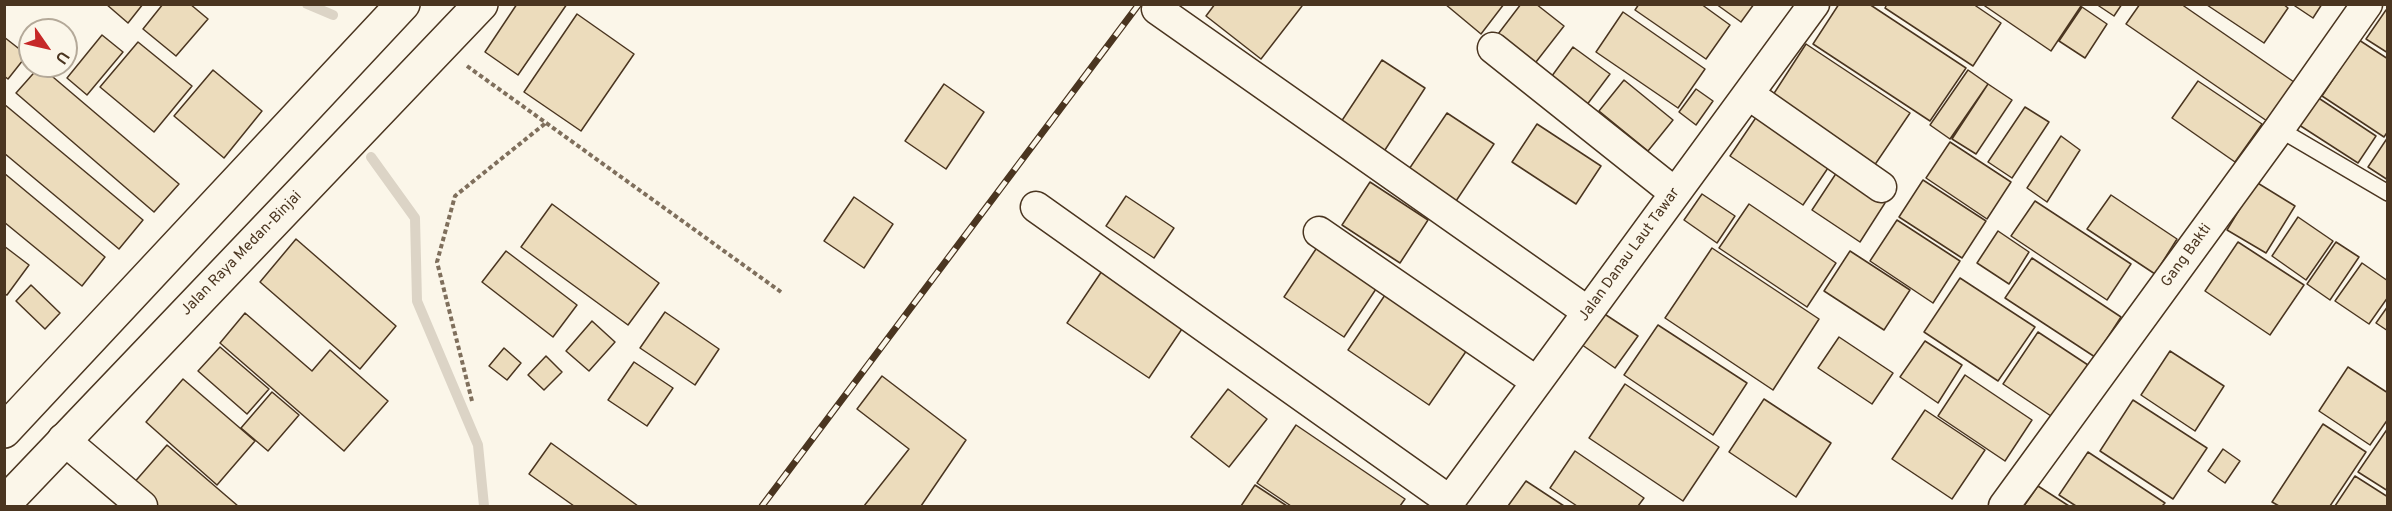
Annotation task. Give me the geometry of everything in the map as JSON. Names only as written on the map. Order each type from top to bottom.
[{"type":"main road","points":[[4,431],[403,4]]},
{"type":"main road","name":"Jalan Raya Medan-Binjai","points":[[4,504],[63,439],[481,4]]},
{"type":"street","name":"Jalan Danau Laut Tawar","points":[[1448,504],[1814,4]]},
{"type":"street","name":"Gang Bakti","points":[[2004,507],[2367,4]]},
{"type":"street","points":[[1157,9],[1588,312]]},
{"type":"street","points":[[1492,48],[1675,193]]},
{"type":"street","points":[[1748,94],[1881,187]]},
{"type":"street","points":[[1036,207],[1448,504]]},
{"type":"street","points":[[1319,231],[1537,382]]},
{"type":"street","points":[[63,439],[142,507]]},
{"type":"lane","points":[[2279,129],[2388,193]]},
{"type":"path","points":[[441,47],[781,292]]},
{"type":"path","points":[[472,401],[437,262],[455,196],[547,122]]},
{"type":"building","points":[[106,4],[143,4],[128,23]]},
{"type":"building","points":[[163,4],[190,4],[208,19],[176,56],[143,29]]},
{"type":"building","points":[[517,4],[567,4],[518,75],[485,52]]},
{"type":"building","points":[[1215,4],[1300,4],[1302,6],[1261,59],[1206,16]]},
{"type":"building","points":[[1445,4],[1504,4],[1481,34]]},
{"type":"building","points":[[1521,4],[1536,4],[1564,26],[1529,71],[1492,42]]},
{"type":"building","points":[[1639,4],[1701,4],[1730,25],[1706,59],[1635,10]]},
{"type":"building","points":[[1716,4],[1754,4],[1741,22]]},
{"type":"building","points":[[1839,4],[1869,4],[1966,68],[1930,121],[1813,44]]},
{"type":"building","points":[[1887,4],[1973,4],[2001,23],[1973,66],[1885,8]]},
{"type":"building","points":[[1982,4],[2079,4],[2081,6],[2051,51]]},
{"type":"building","points":[[2096,4],[2122,4],[2114,16]]},
{"type":"building","points":[[2140,4],[2181,4],[2294,82],[2267,121],[2126,24]]},
{"type":"building","points":[[2283,4],[2288,8],[2264,43],[2207,5]]},
{"type":"building","points":[[2292,4],[2322,4],[2313,18]]},
{"type":"building","points":[[2082,7],[2107,24],[2085,58],[2059,41]]},
{"type":"building","points":[[2386,10],[2388,11],[2388,53],[2366,39]]},
{"type":"building","points":[[1623,12],[1705,69],[1678,108],[1596,52]]},
{"type":"building","points":[[577,14],[634,54],[581,131],[524,92]]},
{"type":"building","points":[[102,35],[123,52],[87,95],[67,78],[78,78],[78,64]]},
{"type":"building","points":[[4,37],[18,48],[18,66],[8,79],[4,76]]},
{"type":"building","points":[[2359,40],[2388,59],[2388,131],[2384,137],[2322,96]]},
{"type":"building","points":[[138,42],[192,86],[154,132],[100,87]]},
{"type":"building","points":[[1806,44],[1910,113],[1874,166],[1771,98]]},
{"type":"building","points":[[1573,47],[1610,74],[1586,106],[1549,80]]},
{"type":"building","points":[[1382,60],[1425,88],[1383,153],[1339,125]]},
{"type":"building","points":[[213,70],[262,111],[224,158],[174,116]]},
{"type":"building","points":[[1968,70],[1988,84],[1950,139],[1930,125]]},
{"type":"building","points":[[29,78],[54,78],[179,184],[154,212],[16,93]]},
{"type":"building","points":[[1624,80],[1673,120],[1648,151],[1599,111]]},
{"type":"building","points":[[2198,81],[2262,124],[2235,162],[2172,118]]},
{"type":"building","points":[[944,84],[984,112],[946,169],[905,141]]},
{"type":"building","points":[[1988,84],[2012,100],[1976,154],[1952,139]]},
{"type":"building","points":[[1696,89],[1713,101],[1696,125],[1679,112]]},
{"type":"building","points":[[2314,95],[2376,136],[2358,163],[2296,123]]},
{"type":"building","points":[[4,104],[143,220],[119,249],[4,153]]},
{"type":"building","points":[[2025,107],[2049,122],[2012,178],[1988,162]]},
{"type":"building","points":[[1447,113],[1494,144],[1450,210],[1403,178]]},
{"type":"building","points":[[1757,116],[1830,165],[1803,205],[1730,156]]},
{"type":"building","points":[[1537,124],[1601,166],[1576,204],[1512,162]]},
{"type":"building","points":[[2061,136],[2080,150],[2047,202],[2027,188]]},
{"type":"building","points":[[2388,137],[2388,180],[2368,167]]},
{"type":"building","points":[[1950,142],[2011,182],[1987,219],[1926,178]]},
{"type":"building","points":[[1837,172],[1885,203],[1860,242],[1812,210]]},
{"type":"building","points":[[4,173],[105,257],[82,286],[4,222]]},
{"type":"building","points":[[1923,180],[1986,221],[1962,258],[1899,217]]},
{"type":"building","points":[[1370,182],[1428,220],[1400,263],[1342,225]]},
{"type":"building","points":[[2256,182],[2295,206],[2266,253],[2227,230]]},
{"type":"building","points":[[1702,194],[1735,216],[1717,243],[1684,220]]},
{"type":"building","points":[[2111,195],[2177,239],[2155,274],[2087,229]]},
{"type":"building","points":[[1126,196],[1174,228],[1154,258],[1106,226]]},
{"type":"building","points":[[854,197],[893,224],[864,268],[824,241]]},
{"type":"building","points":[[2035,201],[2131,264],[2107,300],[2011,236]]},
{"type":"building","points":[[552,204],[659,283],[628,325],[521,247]]},
{"type":"building","points":[[1749,204],[1836,263],[1807,307],[1719,248]]},
{"type":"building","points":[[2298,217],[2333,241],[2306,280],[2272,256]]},
{"type":"building","points":[[1897,220],[1960,261],[1933,303],[1870,261]]},
{"type":"building","points":[[1998,231],[2029,252],[2009,284],[1977,263]]},
{"type":"building","points":[[296,239],[396,326],[360,369],[260,282]]},
{"type":"building","points":[[2238,242],[2304,285],[2270,335],[2205,291]]},
{"type":"building","points":[[2336,242],[2359,257],[2330,300],[2307,284]]},
{"type":"building","points":[[1320,243],[1380,283],[1344,337],[1284,297]]},
{"type":"building","points":[[4,246],[29,265],[7,295],[4,294]]},
{"type":"building","points":[[1712,248],[1819,319],[1773,390],[1665,318]]},
{"type":"building","points":[[506,251],[577,305],[553,337],[482,282]]},
{"type":"building","points":[[1850,251],[1910,290],[1884,330],[1824,291]]},
{"type":"building","points":[[2032,258],[2121,317],[2095,357],[2005,298]]},
{"type":"building","points":[[2362,263],[2388,281],[2388,297],[2369,324],[2335,301]]},
{"type":"building","points":[[1104,268],[1186,323],[1149,378],[1067,323]]},
{"type":"building","points":[[1960,278],[2035,327],[1998,381],[1924,332]]},
{"type":"building","points":[[31,285],[60,313],[45,329],[16,301]]},
{"type":"building","points":[[1385,295],[1467,350],[1429,405],[1348,350]]},
{"type":"building","points":[[2388,306],[2388,331],[2376,323]]},
{"type":"building","points":[[1600,311],[1638,336],[1615,368],[1578,342]]},
{"type":"building","points":[[665,312],[719,349],[695,385],[640,348]]},
{"type":"building","points":[[245,313],[312,371],[330,350],[388,401],[344,451],[220,343]]},
{"type":"building","points":[[592,321],[615,342],[589,371],[566,351]]},
{"type":"building","points":[[1658,325],[1747,383],[1713,435],[1624,375]]},
{"type":"building","points":[[2038,332],[2088,365],[2054,418],[2003,384]]},
{"type":"building","points":[[1839,337],[1893,373],[1872,404],[1818,368]]},
{"type":"building","points":[[1925,341],[1962,365],[1938,403],[1900,377]]},
{"type":"building","points":[[220,347],[269,389],[247,414],[198,371]]},
{"type":"building","points":[[504,348],[521,363],[507,380],[489,366]]},
{"type":"building","points":[[2170,351],[2224,386],[2195,431],[2141,395]]},
{"type":"building","points":[[546,356],[562,372],[544,390],[528,375]]},
{"type":"building","points":[[634,362],[673,388],[647,426],[608,400]]},
{"type":"building","points":[[2348,367],[2388,393],[2388,419],[2370,445],[2319,411]]},
{"type":"building","points":[[1965,375],[2032,420],[2005,461],[1938,416]]},
{"type":"building","points":[[882,376],[966,440],[921,506],[864,506],[909,449],[857,409]]},
{"type":"building","points":[[183,379],[255,441],[217,485],[146,422]]},
{"type":"building","points":[[1625,384],[1719,447],[1683,501],[1589,438]]},
{"type":"building","points":[[1228,389],[1267,419],[1229,467],[1191,437]]},
{"type":"building","points":[[272,392],[299,415],[268,451],[241,428]]},
{"type":"building","points":[[1764,399],[1831,443],[1796,497],[1729,452]]},
{"type":"building","points":[[2133,400],[2207,448],[2173,499],[2100,451]]},
{"type":"building","points":[[1925,410],[1985,450],[1952,499],[1892,459]]},
{"type":"building","points":[[2323,424],[2366,452],[2330,506],[2279,506],[2272,502]]},
{"type":"building","points":[[1296,425],[1405,499],[1400,506],[1291,506],[1257,483]]},
{"type":"building","points":[[2388,428],[2388,491],[2358,472]]},
{"type":"building","points":[[551,443],[638,506],[574,506],[529,474]]},
{"type":"building","points":[[167,445],[238,506],[156,506],[132,485]]},
{"type":"building","points":[[2223,449],[2240,461],[2225,483],[2208,471]]},
{"type":"building","points":[[1575,451],[1644,498],[1638,506],[1577,506],[1550,488]]},
{"type":"building","points":[[2088,452],[2165,503],[2162,506],[2076,506],[2059,495]]},
{"type":"building","points":[[2355,476],[2388,497],[2388,506],[2335,506]]},
{"type":"building","points":[[1526,481],[1564,506],[1508,506]]},
{"type":"building","points":[[1255,485],[1287,506],[1241,506]]},
{"type":"building","points":[[2038,486],[2069,506],[2024,506]]},
{"type":"waterway","points":[[307,4],[333,15]]},
{"type":"waterway","points":[[371,157],[415,218],[417,301],[478,445],[484,506]]},
{"type":"railway","points":[[762,506],[1139,4]]}]
